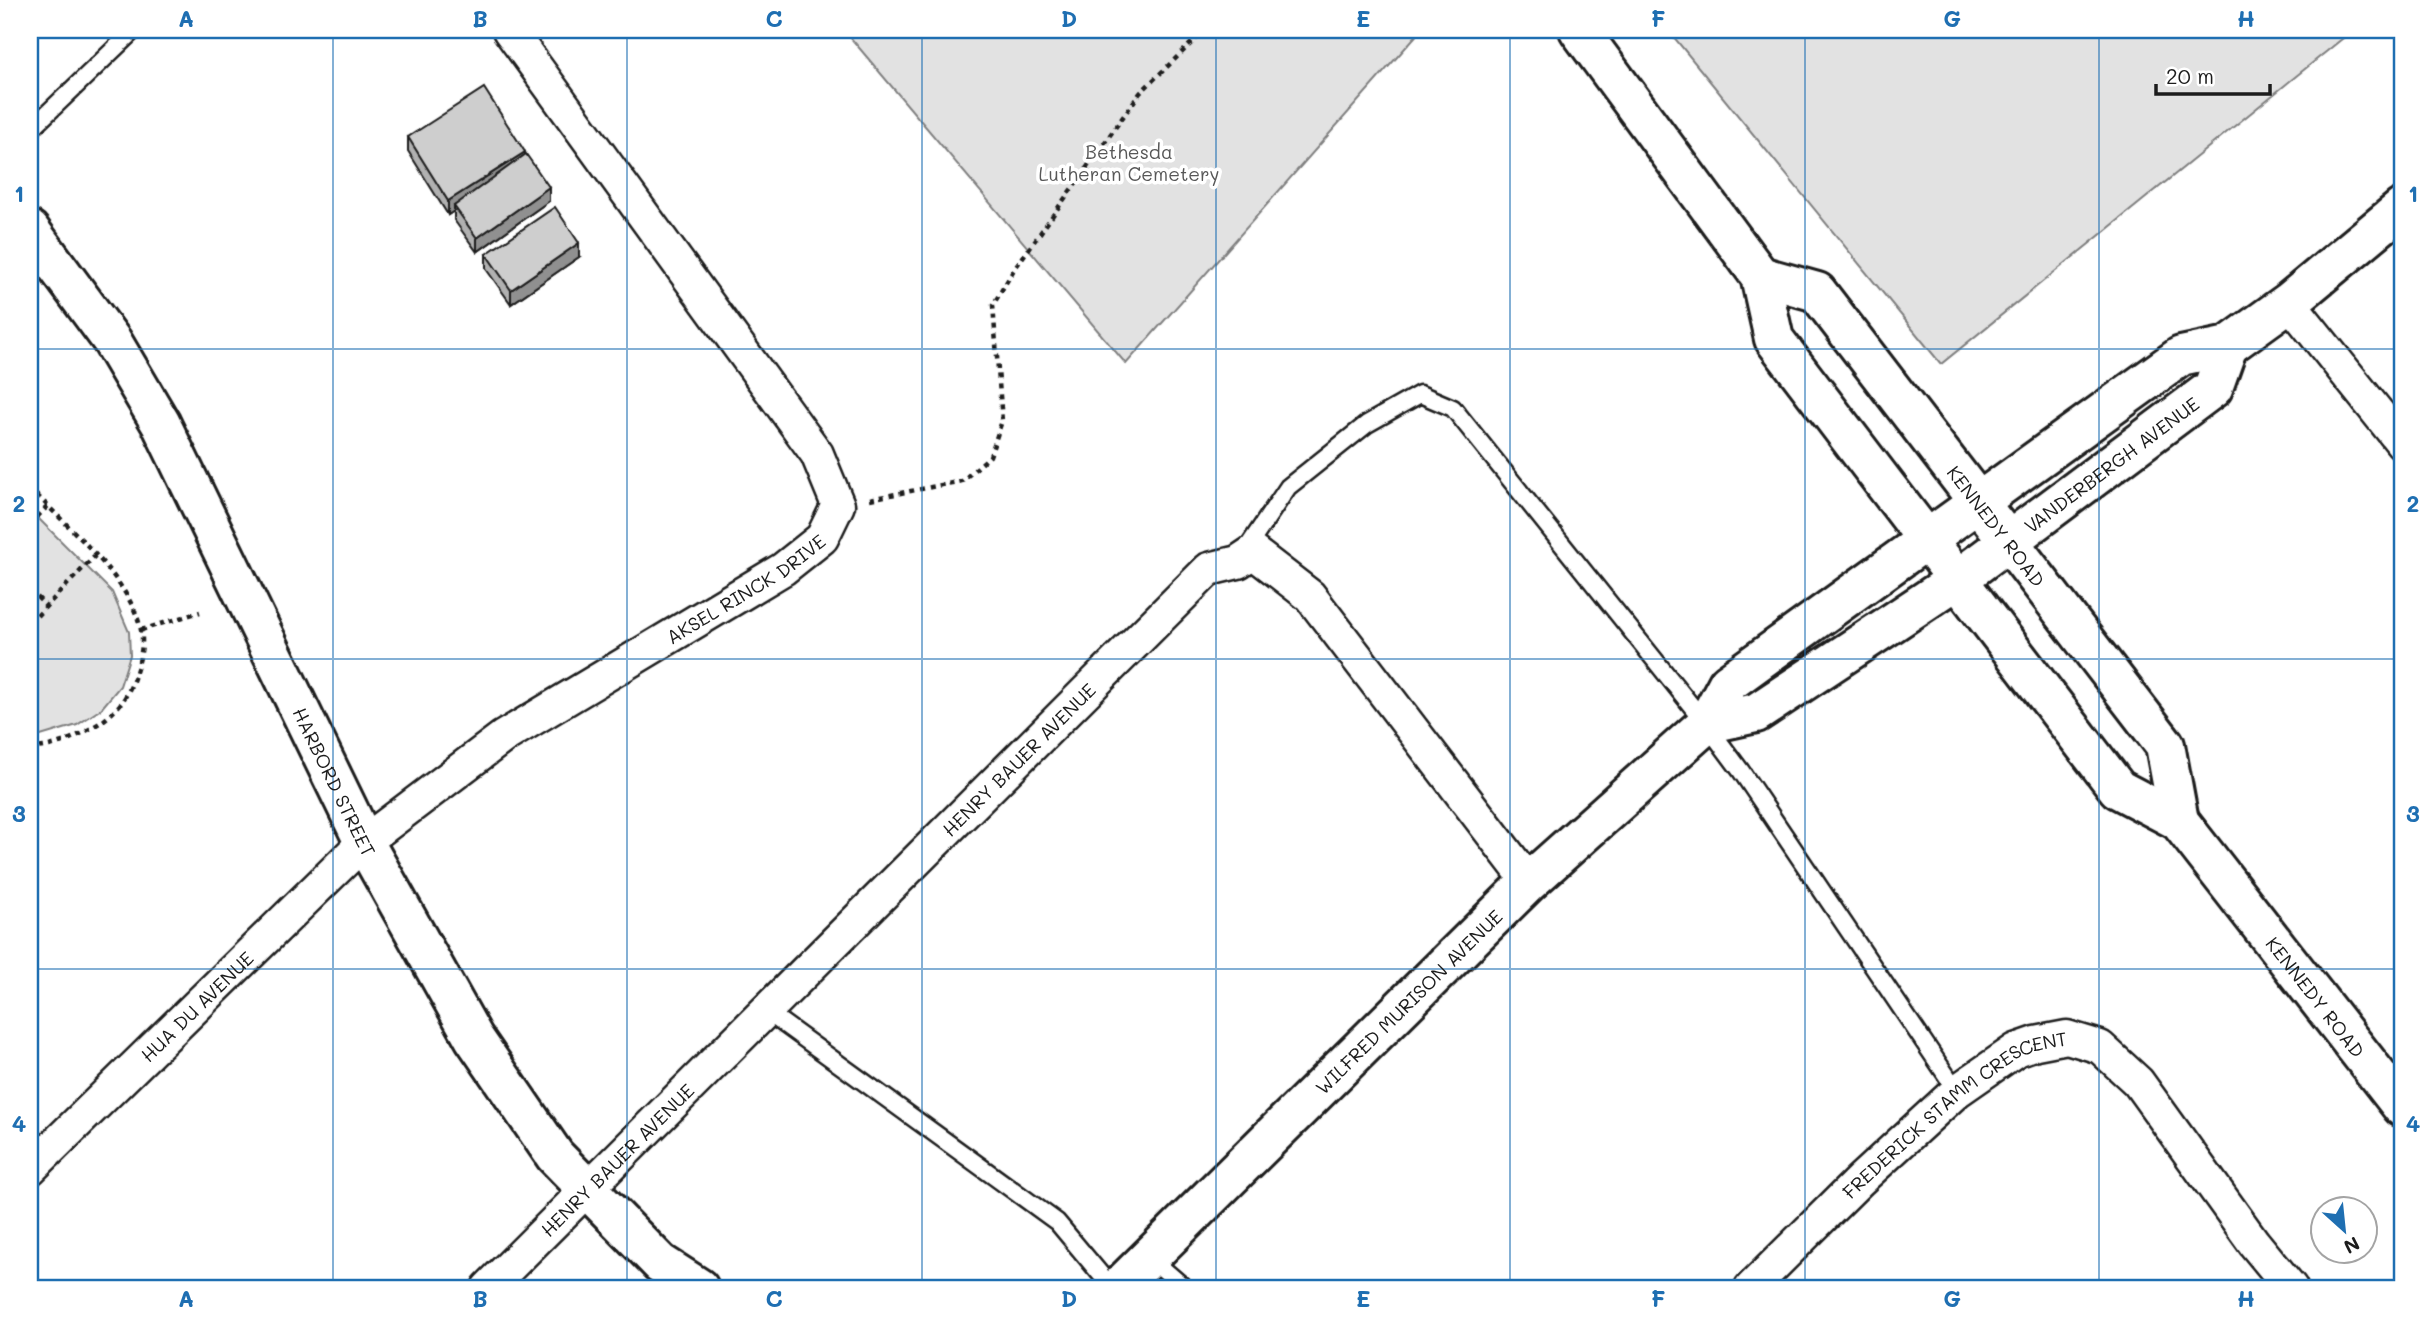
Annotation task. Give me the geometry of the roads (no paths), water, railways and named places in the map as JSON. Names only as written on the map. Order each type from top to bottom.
[{"type":"street","name":"AKSEL RINCK DRIVE","points":[[364,842],[503,737],[783,569],[822,538],[838,505],[817,454],[509,30]]},
{"type":"street","name":"KENNEDY ROAD","points":[[1579,30],[1760,276],[1774,339],[2118,789],[2179,821],[2402,1107]]},
{"type":"street","points":[[1979,502],[2181,356],[2228,346],[2289,302],[2402,208]]},
{"type":"street","name":"HARBORD STREET","points":[[30,230],[112,341],[161,424],[364,842],[474,1038],[555,1156],[660,1263],[699,1288]]},
{"type":"street","name":"KENNEDY ROAD","points":[[1760,276],[1817,292],[1979,502],[2165,745],[2179,821]]},
{"type":"street","points":[[2289,302],[2402,443]]},
{"type":"street","name":"VANDERBERGH AVENUE","points":[[1958,579],[2213,388],[2228,346]]},
{"type":"street","name":"WILFRED MURISON AVENUE","points":[[1118,1288],[1529,882],[1706,724],[1728,683],[1979,502]]},
{"type":"street","name":"HENRY BAUER AVENUE","points":[[488,1288],[1209,569],[1238,562],[1253,552],[1310,596],[1529,882]]},
{"type":"street","name":"WILFRED MURISON AVENUE","points":[[1706,724],[1756,713],[1958,579]]},
{"type":"street","name":"HUA DU AVENUE","points":[[30,1169],[364,842]]},
{"type":"street","name":"FREDERICK STAMM CRESCENT","points":[[1751,1288],[1860,1180],[1957,1091],[2016,1051],[2067,1037],[2100,1047],[2137,1082],[2254,1243],[2291,1288]]},
{"type":"lane","points":[[30,130],[134,30]]},
{"type":"lane","points":[[1238,562],[1288,487],[1367,424],[1420,394],[1453,408],[1706,724],[1957,1091]]},
{"type":"lane","points":[[766,1011],[1057,1222],[1112,1288]]},
{"type":"lane","points":[[1150,1257],[1185,1288]]},
{"type":"park label","name":"Bethesda Lutheran Cemetery","points":[[1129,162]]}]
